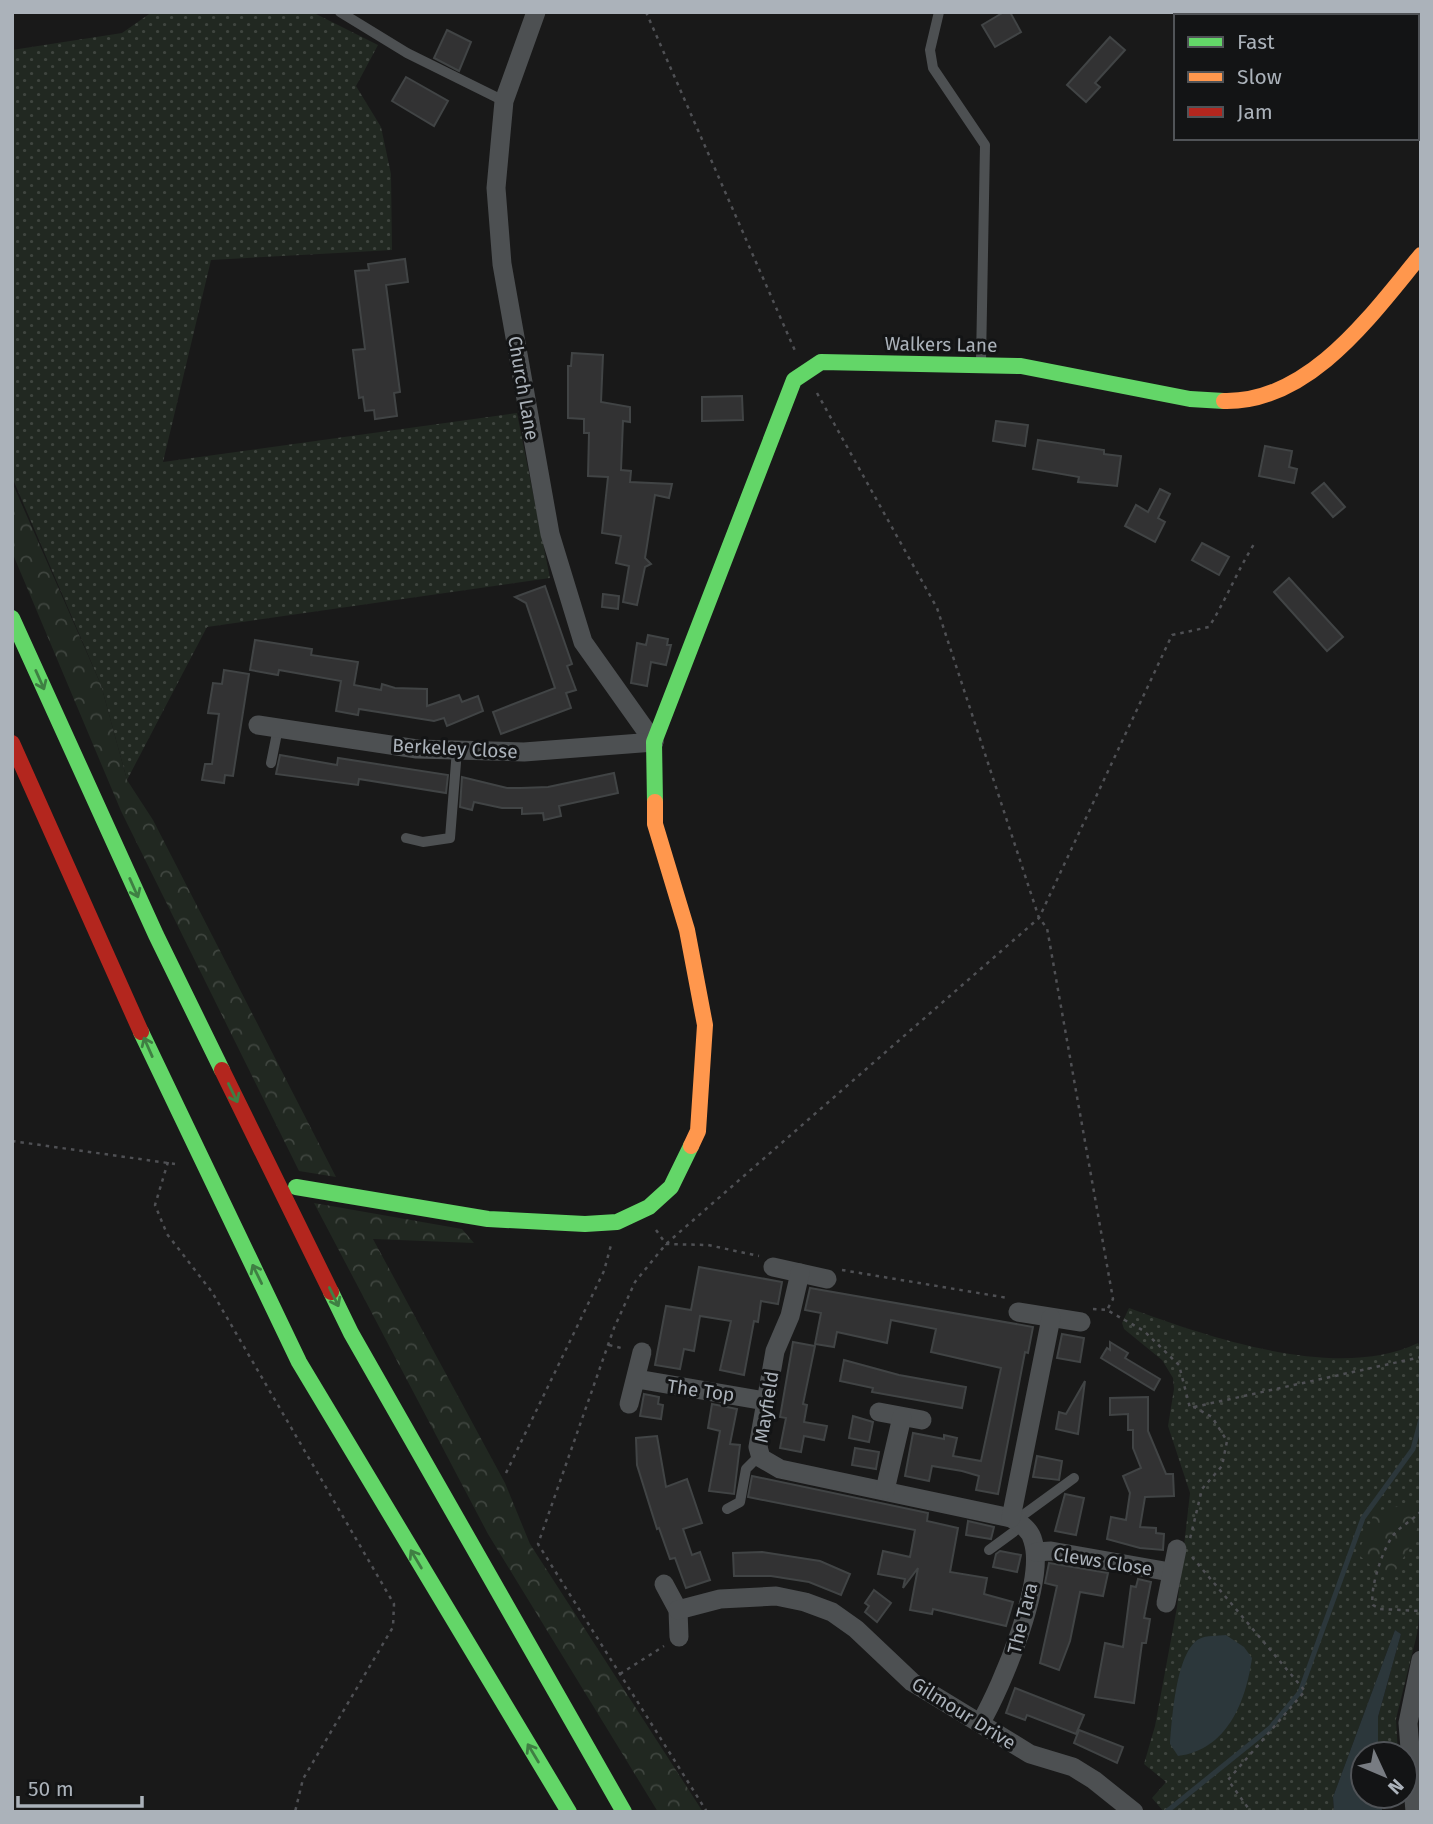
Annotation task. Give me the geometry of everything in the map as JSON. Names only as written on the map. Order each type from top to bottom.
[{"type":"main road","name":"Walkers Lane","points":[[805,371],[821,362],[1021,366],[1215,402],[1256,400],[1283,391],[1323,361],[1421,255]]},
{"type":"main road","points":[[296,1187],[488,1219],[585,1224],[617,1222],[649,1207],[671,1187],[698,1131],[705,1025],[687,930],[656,824],[654,742],[787,391],[805,371]]},
{"type":"main road","points":[[12,618],[162,947],[351,1333],[624,1812]]},
{"type":"main road","points":[[12,743],[153,1058],[299,1362],[569,1812]]},
{"type":"street","name":"Church Lane","points":[[536,12],[504,101],[496,188],[502,264],[550,534],[583,642],[654,742]]},
{"type":"street","name":"Berkeley Close","points":[[258,725],[417,749],[524,752],[654,742]]},
{"type":"street","points":[[774,1268],[827,1279]]},
{"type":"street","name":"Mayfield","points":[[800,1273],[790,1316],[775,1351],[765,1401],[758,1447],[760,1455],[768,1465],[1016,1522]]},
{"type":"street","points":[[1018,1312],[1081,1322]]},
{"type":"street","points":[[1036,1552],[1033,1539],[1016,1522],[1051,1318]]},
{"type":"street","points":[[629,1404],[642,1352]]},
{"type":"street","name":"The Top","points":[[637,1380],[765,1401]]},
{"type":"street","points":[[878,1412],[922,1420]]},
{"type":"street","points":[[885,1490],[902,1418]]},
{"type":"street","name":"Clews Close","points":[[1166,1604],[1170,1572],[1185,1547]]},
{"type":"street","name":"Clews Close","points":[[1036,1552],[1051,1551],[1170,1572]]},
{"type":"street","name":"The Tara","points":[[981,1722],[1015,1653],[1036,1552]]},
{"type":"street","points":[[664,1584],[678,1610],[679,1637]]},
{"type":"street","name":"Gilmour Drive","points":[[678,1610],[720,1599],[776,1596],[805,1602],[832,1612],[856,1629],[912,1682],[1030,1754],[1073,1767],[1134,1812]]},
{"type":"street","points":[[1415,1812],[1408,1723],[1421,1660]]},
{"type":"lane","points":[[340,12],[407,53],[504,101]]},
{"type":"lane","points":[[939,12],[930,50],[933,68],[985,145],[981,365]]},
{"type":"lane","points":[[271,763],[278,728]]},
{"type":"lane","points":[[406,838],[423,842],[450,838],[457,750]]},
{"type":"lane","points":[[727,1509],[740,1502],[746,1469],[760,1455]]},
{"type":"lane","points":[[989,1550],[1016,1522],[1074,1478]]},
{"type":"path","points":[[646,12],[805,371],[937,608],[1039,918],[1047,928],[1113,1299],[1107,1310],[1144,1331],[1179,1365],[1190,1408],[1421,1357]]},
{"type":"path","points":[[707,1812],[538,1544],[614,1328],[635,1282],[666,1244],[1039,918],[1172,635],[1209,627],[1228,596],[1234,574],[1256,541]]},
{"type":"path","points":[[12,1141],[168,1162],[155,1205],[167,1234],[212,1292],[394,1604],[393,1627],[303,1779],[295,1812]]},
{"type":"path","points":[[506,1473],[604,1271],[617,1222]]},
{"type":"path","points":[[666,1244],[708,1245],[774,1260],[774,1268]]},
{"type":"path","points":[[827,1279],[829,1268],[1021,1301],[1018,1312]]},
{"type":"path","points":[[1195,1407],[1212,1417],[1227,1441],[1222,1466],[1202,1489],[1185,1547],[1305,1691],[1228,1780],[1251,1812]]},
{"type":"path","points":[[1421,1511],[1411,1523],[1395,1533],[1390,1541],[1378,1569],[1372,1599],[1373,1605],[1380,1609],[1421,1612]]},
{"type":"path","points":[[620,1674],[679,1637]]},
{"type":"green space","points":[[152,12],[312,12],[378,45],[356,86],[381,127],[391,174],[392,250],[211,260],[163,462],[517,413],[550,578],[207,627],[127,780],[101,685],[12,477],[12,50],[122,33]]},
{"type":"green space","points":[[12,482],[101,685],[127,780],[153,820],[336,1177],[299,1171],[121,811],[12,552]]},
{"type":"green space","points":[[314,1203],[462,1229],[474,1243],[373,1239],[505,1483],[530,1544],[703,1812],[658,1812],[488,1534]]},
{"type":"green space","points":[[1129,1308],[1234,1342],[1312,1357],[1350,1358],[1386,1354],[1418,1343],[1421,1349],[1421,1601],[1417,1634],[1396,1719],[1397,1740],[1378,1740],[1378,1717],[1401,1634],[1395,1630],[1354,1740],[1349,1740],[1349,1754],[1333,1797],[1334,1812],[1164,1812],[1152,1798],[1166,1782],[1144,1764],[1155,1726],[1177,1607],[1190,1493],[1168,1426],[1174,1389],[1173,1378],[1162,1360],[1124,1329],[1122,1323]]},
{"type":"green space","points":[[1402,1505],[1414,1506],[1420,1515],[1419,1523],[1393,1575],[1374,1569],[1357,1553],[1371,1526],[1373,1512]]},
{"type":"shaded area","points":[[1395,1630],[1401,1634],[1378,1717],[1378,1740],[1354,1740]]},
{"type":"shaded area","points":[[1226,1635],[1244,1647],[1252,1658],[1239,1707],[1221,1734],[1209,1744],[1195,1752],[1178,1756],[1170,1744],[1177,1687],[1185,1657],[1199,1639]]},
{"type":"shaded area","points":[[1349,1754],[1349,1810],[1382,1812],[1334,1812],[1333,1797]]},
{"type":"building","points":[[1004,12],[1010,12],[1021,32],[995,47],[982,25]]},
{"type":"building","points":[[447,30],[471,42],[459,71],[434,58]]},
{"type":"building","points":[[1110,37],[1125,50],[1095,83],[1100,87],[1086,102],[1067,85]]},
{"type":"building","points":[[406,77],[448,101],[434,126],[392,101]]},
{"type":"building","points":[[405,259],[408,282],[386,285],[400,392],[394,393],[397,416],[375,419],[374,410],[365,411],[363,397],[359,398],[353,350],[365,349],[355,271],[369,270],[368,264]]},
{"type":"building","points":[[572,353],[603,355],[601,402],[630,407],[630,422],[623,421],[621,470],[631,471],[630,482],[672,484],[669,498],[655,495],[645,558],[651,564],[645,567],[637,605],[623,602],[629,566],[616,563],[621,536],[602,533],[608,477],[588,476],[589,433],[584,433],[584,419],[568,418],[568,366],[571,366]]},
{"type":"building","points":[[742,396],[743,420],[702,421],[702,397]]},
{"type":"building","points":[[996,421],[1028,425],[1025,446],[993,441]]},
{"type":"building","points":[[1038,440],[1104,450],[1104,454],[1121,456],[1117,486],[1078,482],[1079,477],[1033,469]]},
{"type":"building","points":[[1265,446],[1292,451],[1289,467],[1297,469],[1294,483],[1259,476]]},
{"type":"building","points":[[1324,483],[1345,507],[1333,517],[1312,493]]},
{"type":"building","points":[[1160,489],[1170,494],[1158,518],[1165,522],[1155,542],[1125,526],[1136,505],[1148,512]]},
{"type":"building","points":[[1202,543],[1229,557],[1219,575],[1192,560]]},
{"type":"building","points":[[1289,578],[1343,637],[1327,651],[1274,592]]},
{"type":"building","points":[[545,586],[572,664],[567,666],[576,690],[566,693],[571,708],[501,734],[493,712],[555,688],[526,603],[515,597]]},
{"type":"building","points":[[603,594],[619,596],[618,609],[602,607]]},
{"type":"building","points":[[648,635],[668,639],[667,645],[671,645],[666,665],[651,662],[647,686],[631,683],[637,643],[646,645]]},
{"type":"building","points":[[255,640],[312,649],[311,655],[358,662],[354,685],[381,690],[382,684],[395,688],[427,689],[427,706],[459,695],[462,702],[478,696],[483,711],[447,726],[444,718],[434,721],[359,709],[358,715],[336,711],[341,681],[279,670],[278,675],[250,670]]},
{"type":"building","points":[[224,670],[249,674],[233,776],[225,775],[224,783],[202,780],[205,764],[212,764],[219,714],[208,713],[213,683],[222,684]]},
{"type":"building","points":[[280,755],[337,765],[338,758],[448,775],[446,793],[359,779],[358,785],[276,774]]},
{"type":"building","points":[[614,773],[618,793],[559,806],[561,816],[544,820],[543,813],[522,814],[522,808],[502,808],[474,802],[472,810],[460,807],[462,777],[507,788],[521,788],[548,787]]},
{"type":"building","points":[[699,1267],[782,1282],[778,1304],[761,1301],[758,1322],[754,1321],[744,1375],[720,1370],[731,1321],[700,1316],[694,1351],[684,1349],[680,1369],[655,1365],[666,1306],[691,1310]]},
{"type":"building","points":[[810,1288],[1033,1327],[1028,1353],[1025,1352],[998,1494],[976,1490],[979,1476],[962,1471],[932,1466],[929,1481],[905,1476],[913,1433],[944,1439],[944,1435],[957,1438],[953,1456],[981,1461],[1001,1368],[931,1352],[936,1329],[891,1320],[887,1343],[837,1332],[834,1347],[815,1344],[821,1313],[805,1310]]},
{"type":"building","points":[[1062,1334],[1084,1338],[1080,1362],[1057,1358]]},
{"type":"building","points":[[793,1342],[815,1346],[803,1404],[807,1405],[804,1422],[827,1426],[824,1440],[804,1436],[801,1452],[780,1448],[786,1418],[780,1417]]},
{"type":"building","points":[[1110,1342],[1128,1353],[1125,1358],[1160,1379],[1154,1390],[1101,1358],[1107,1348],[1110,1350]]},
{"type":"building","points":[[844,1360],[899,1375],[966,1387],[962,1408],[872,1392],[873,1388],[840,1381]]},
{"type":"building","points":[[1085,1381],[1078,1434],[1056,1429],[1059,1412],[1066,1414]]},
{"type":"building","points":[[644,1394],[659,1397],[658,1404],[663,1405],[661,1419],[640,1416]]},
{"type":"building","points":[[1148,1397],[1148,1431],[1166,1474],[1173,1474],[1174,1496],[1145,1497],[1140,1527],[1156,1528],[1156,1533],[1164,1534],[1163,1550],[1140,1548],[1107,1539],[1111,1517],[1126,1520],[1130,1493],[1123,1476],[1141,1468],[1133,1448],[1133,1430],[1128,1430],[1128,1414],[1110,1415],[1110,1398]]},
{"type":"building","points":[[712,1404],[737,1409],[730,1444],[740,1445],[734,1494],[709,1491],[720,1431],[708,1428]]},
{"type":"building","points":[[853,1416],[873,1422],[869,1442],[849,1438]]},
{"type":"building","points":[[657,1436],[666,1487],[687,1479],[702,1523],[683,1529],[692,1555],[700,1552],[710,1580],[686,1588],[675,1558],[670,1559],[659,1528],[657,1529],[637,1465],[636,1438]]},
{"type":"building","points":[[855,1448],[879,1452],[876,1469],[852,1465]]},
{"type":"building","points":[[1037,1456],[1062,1461],[1059,1480],[1033,1477]]},
{"type":"building","points":[[752,1476],[928,1513],[927,1521],[958,1528],[950,1572],[987,1578],[984,1594],[1013,1602],[1006,1626],[933,1609],[932,1614],[910,1610],[918,1568],[903,1588],[905,1579],[878,1574],[883,1551],[910,1557],[915,1530],[748,1497]]},
{"type":"building","points":[[1065,1494],[1084,1498],[1076,1535],[1055,1531]]},
{"type":"building","points":[[968,1521],[994,1527],[991,1539],[966,1535]]},
{"type":"building","points":[[1000,1551],[1021,1555],[1017,1572],[993,1567],[996,1554]]},
{"type":"building","points":[[762,1552],[820,1561],[850,1574],[841,1595],[809,1582],[771,1576],[734,1576],[733,1553]]},
{"type":"building","points":[[1049,1563],[1108,1573],[1103,1596],[1080,1592],[1070,1641],[1059,1670],[1040,1663],[1057,1586],[1045,1583]]},
{"type":"building","points":[[1138,1579],[1151,1582],[1144,1618],[1150,1619],[1146,1643],[1142,1643],[1134,1703],[1095,1697],[1105,1643],[1123,1647],[1131,1586],[1136,1587]]},
{"type":"building","points":[[874,1590],[891,1603],[877,1622],[865,1612],[869,1606],[865,1603]]},
{"type":"building","points":[[1015,1688],[1084,1715],[1076,1734],[1027,1715],[1025,1720],[1006,1713]]},
{"type":"building","points":[[1079,1730],[1123,1747],[1117,1763],[1074,1743]]},
{"type":"waterway","points":[[1166,1812],[1270,1728],[1300,1692],[1363,1518],[1413,1449],[1421,1419]]},
{"type":"traffic: fast","points":[[655,802],[654,742],[794,380],[821,362],[1021,366],[1190,399],[1224,401]]},
{"type":"traffic: fast","points":[[12,618],[156,935],[222,1070]]},
{"type":"traffic: fast","points":[[141,1032],[299,1362],[569,1812]]},
{"type":"traffic: fast","points":[[296,1187],[488,1219],[585,1224],[617,1222],[649,1207],[671,1187],[691,1146]]},
{"type":"traffic: fast","points":[[331,1292],[351,1333],[624,1812]]},
{"type":"traffic: slow","points":[[1224,401],[1255,398],[1284,387],[1311,371],[1360,328],[1421,255]]},
{"type":"traffic: slow","points":[[655,802],[655,824],[687,930],[705,1025],[698,1131],[691,1146]]},
{"type":"traffic: jam","points":[[12,743],[141,1032]]},
{"type":"traffic: jam","points":[[222,1070],[331,1292]]}]
